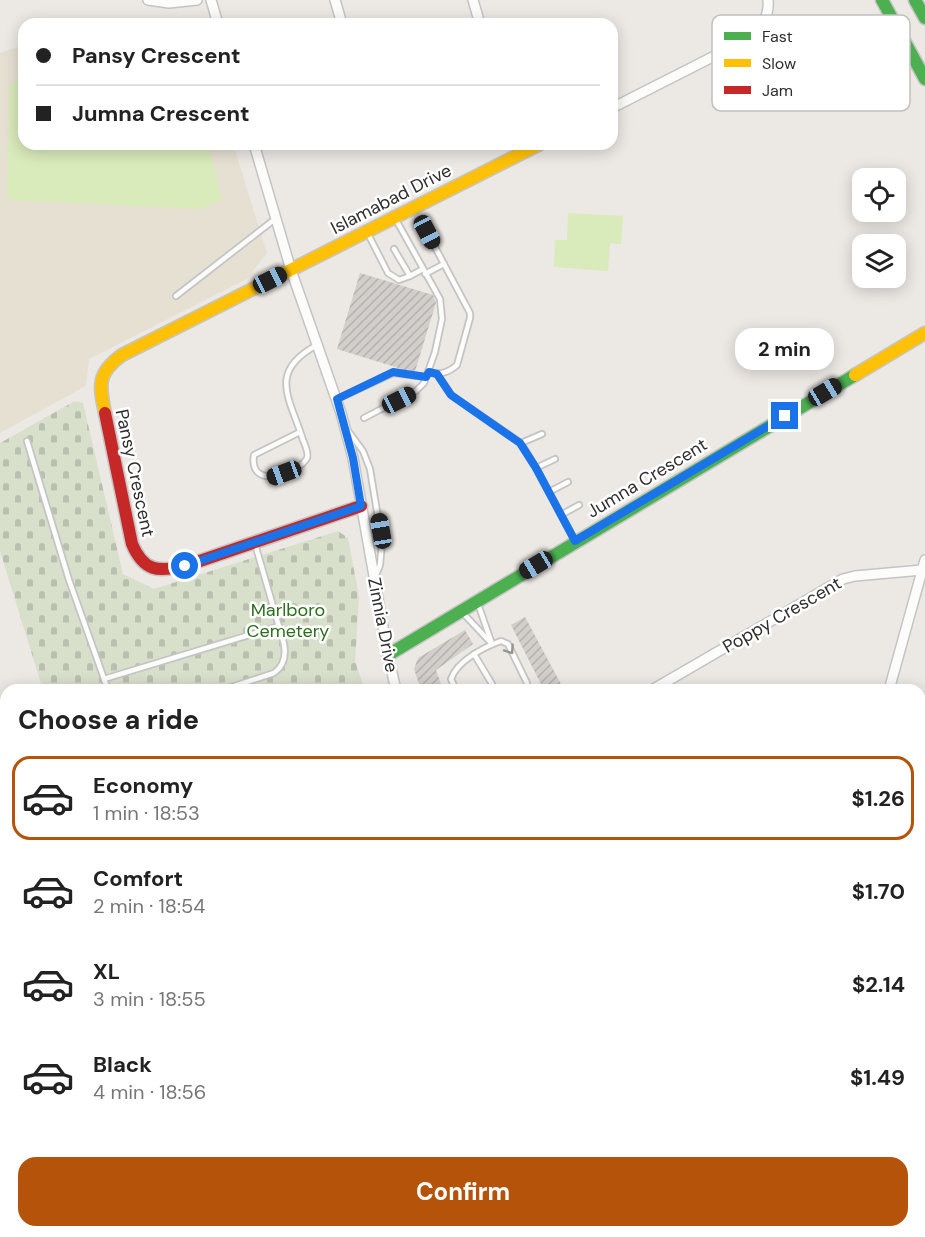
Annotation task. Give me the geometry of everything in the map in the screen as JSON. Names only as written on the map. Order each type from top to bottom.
[{"type":"street","points":[[148,0],[170,3],[197,0]]},
{"type":"street","points":[[211,0],[217,18]]},
{"type":"street","points":[[335,0],[340,18]]},
{"type":"street","points":[[473,0],[478,18]]},
{"type":"street","points":[[767,15],[768,0]]},
{"type":"street","points":[[882,0],[890,15]]},
{"type":"street","points":[[915,0],[925,18]]},
{"type":"street","points":[[910,51],[925,79]]},
{"type":"street","points":[[618,105],[712,57]]},
{"type":"street","name":"Zinnia Drive","points":[[256,150],[291,270],[337,399],[345,428],[395,684]]},
{"type":"street","name":"Islamabad Drive","points":[[291,270],[395,218],[516,150]]},
{"type":"street","name":"Pansy Crescent","points":[[291,270],[122,355],[103,371],[100,382],[101,395],[128,532],[135,554],[142,562],[154,570],[169,570],[361,506]]},
{"type":"street","name":"Jumna Crescent","points":[[388,655],[925,333]]},
{"type":"street","points":[[891,684],[925,560]]},
{"type":"street","name":"Poppy Crescent","points":[[662,684],[843,579],[922,570]]},
{"type":"lane","points":[[176,296],[276,218]]},
{"type":"lane","points":[[364,418],[416,391],[427,374],[442,319],[440,298],[395,218]]},
{"type":"lane","points":[[367,232],[388,273],[399,280],[444,264]]},
{"type":"lane","points":[[337,399],[393,372],[437,374],[451,371],[457,365],[470,313],[427,232]]},
{"type":"lane","points":[[394,249],[410,276]]},
{"type":"lane","points":[[300,432],[254,455],[254,468],[265,477],[272,477],[296,468],[302,464],[308,454],[300,432],[286,394],[286,379],[293,361],[317,345]]},
{"type":"lane","points":[[437,374],[451,395],[520,443],[575,541]]},
{"type":"lane","points":[[345,428],[363,451],[370,469],[382,542],[380,565],[374,580]]},
{"type":"lane","points":[[520,443],[542,434]]},
{"type":"lane","points":[[27,441],[69,580],[106,684]]},
{"type":"lane","points":[[536,468],[555,459]]},
{"type":"lane","points":[[549,492],[568,482]]},
{"type":"lane","points":[[561,515],[579,505]]},
{"type":"lane","points":[[239,684],[279,670],[284,660],[285,651],[279,626],[255,542]]},
{"type":"lane","points":[[476,601],[492,644]]},
{"type":"lane","points":[[461,610],[492,644]]},
{"type":"lane","points":[[104,679],[279,626]]},
{"type":"lane","points":[[453,684],[451,679],[455,670],[474,654],[501,641],[508,644],[527,684]]},
{"type":"lane","points":[[474,654],[492,684]]},
{"type":"shaded area","points":[[18,47],[18,150],[235,150],[267,253],[247,279],[89,359],[86,386],[0,433],[0,53]]},
{"type":"green space","points":[[18,78],[18,150],[210,150],[222,200],[199,209],[7,200],[9,86]]},
{"type":"green space","points":[[568,213],[623,216],[621,244],[610,243],[608,271],[554,267],[555,240],[567,240]]},
{"type":"green space","name":"Marlboro Cemetery","points":[[75,401],[83,403],[123,574],[154,589],[338,531],[348,538],[359,597],[355,661],[363,684],[41,684],[0,551],[0,443]]},
{"type":"building","points":[[360,273],[433,295],[436,303],[415,371],[337,349]]},
{"type":"building","points":[[525,617],[561,684],[541,684],[511,625]]},
{"type":"building","points":[[465,630],[473,644],[436,670],[441,684],[419,684],[414,669],[418,658]]},
{"type":"traffic: fast","points":[[882,0],[890,15]]},
{"type":"traffic: fast","points":[[915,0],[925,18]]},
{"type":"traffic: fast","points":[[910,51],[925,79]]},
{"type":"traffic: fast","points":[[388,655],[855,375]]},
{"type":"traffic: slow","points":[[105,413],[102,380],[108,368],[122,355],[528,150]]},
{"type":"traffic: slow","points":[[855,375],[925,333]]},
{"type":"traffic: jam","points":[[105,413],[132,544],[142,560],[153,568],[167,569],[185,566],[361,506]]},
{"type":"route","points":[[185,566],[361,506],[353,458],[337,399],[393,372],[426,377],[429,372],[437,374],[451,395],[520,443],[529,455],[575,541],[785,416]]}]
